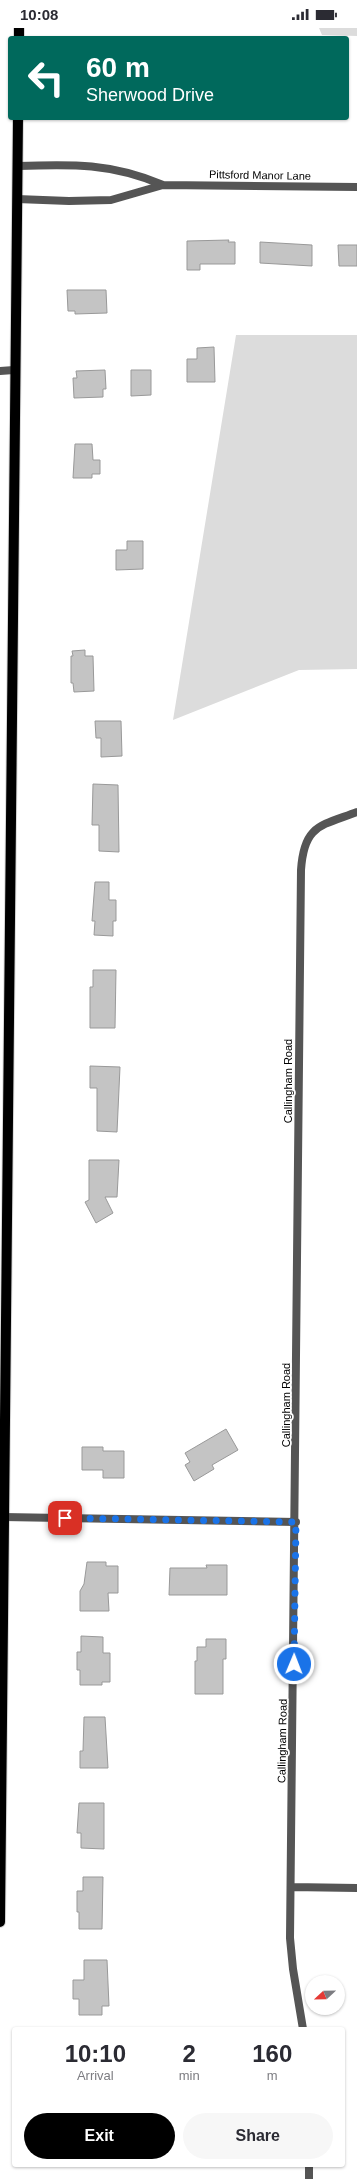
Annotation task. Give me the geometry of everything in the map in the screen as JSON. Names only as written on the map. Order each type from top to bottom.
[{"type":"main road","points":[[0,1922],[14,370],[18,120]]},
{"type":"street","name":"Pittsford Manor Lane","points":[[18,166],[92,165],[140,175],[163,185]]},
{"type":"street","name":"Pittsford Manor Lane","points":[[17,199],[69,201],[111,200],[163,185],[357,187]]},
{"type":"street","points":[[0,370],[14,370]]},
{"type":"street","name":"Callingham Road","points":[[303,2027],[292,1962],[290,1887],[296,1522],[302,855],[305,843],[310,834],[319,827],[357,812]]},
{"type":"street","points":[[3,1517],[296,1522]]},
{"type":"street","points":[[290,1887],[357,1888]]},
{"type":"street","points":[[308,2167],[308,2179]]},
{"type":"shaded area","points":[[319,28],[357,28],[357,36],[322,35]]},
{"type":"shaded area","points":[[236,335],[357,335],[357,669],[299,670],[173,720]]},
{"type":"building","points":[[229,240],[228,242],[235,242],[235,264],[200,264],[200,270],[187,270],[187,241]]},
{"type":"building","points":[[260,242],[312,245],[312,266],[260,263]]},
{"type":"building","points":[[338,245],[357,245],[357,266],[339,266]]},
{"type":"building","points":[[67,290],[106,290],[107,313],[75,314],[75,311],[68,311]]},
{"type":"building","points":[[214,347],[215,382],[187,382],[187,359],[197,359],[197,348]]},
{"type":"building","points":[[105,370],[106,389],[103,389],[103,397],[74,398],[73,378],[77,378],[76,371]]},
{"type":"building","points":[[131,370],[151,370],[151,395],[131,396]]},
{"type":"building","points":[[75,444],[92,444],[93,460],[100,460],[100,474],[92,474],[92,478],[73,478]]},
{"type":"building","points":[[127,541],[143,541],[143,569],[116,570],[116,550],[127,550]]},
{"type":"building","points":[[85,650],[85,656],[93,656],[94,691],[74,692],[73,683],[71,683],[72,651]]},
{"type":"building","points":[[95,721],[121,721],[122,756],[101,757],[101,738],[96,738]]},
{"type":"building","points":[[93,784],[118,785],[119,852],[99,851],[99,825],[92,825]]},
{"type":"building","points":[[95,882],[109,882],[109,900],[116,900],[116,921],[113,921],[113,936],[94,935],[95,921],[92,921]]},
{"type":"building","points":[[93,970],[116,970],[115,1028],[90,1028],[90,987],[93,987]]},
{"type":"building","points":[[90,1066],[120,1067],[117,1132],[97,1131],[97,1088],[90,1088]]},
{"type":"building","points":[[89,1160],[119,1160],[117,1197],[105,1197],[113,1213],[96,1223],[85,1202],[89,1200]]},
{"type":"building","points":[[226,1429],[238,1450],[212,1465],[214,1469],[194,1481],[185,1465],[190,1462],[185,1453]]},
{"type":"building","points":[[82,1447],[103,1447],[103,1451],[124,1451],[124,1478],[103,1478],[103,1470],[82,1470]]},
{"type":"building","points":[[87,1562],[106,1562],[106,1566],[118,1566],[118,1593],[108,1593],[109,1611],[80,1611],[80,1591],[84,1584]]},
{"type":"building","points":[[206,1565],[227,1565],[227,1595],[169,1595],[170,1568],[207,1568]]},
{"type":"building","points":[[81,1636],[103,1637],[103,1653],[110,1653],[110,1682],[102,1682],[102,1685],[80,1685],[80,1670],[77,1670],[77,1652],[81,1652]]},
{"type":"building","points":[[206,1639],[226,1639],[226,1659],[223,1659],[223,1694],[195,1694],[195,1661],[197,1661],[197,1647],[206,1647]]},
{"type":"building","points":[[84,1717],[105,1717],[108,1768],[80,1768],[80,1751],[83,1751]]},
{"type":"building","points":[[79,1803],[104,1803],[104,1849],[81,1848],[81,1833],[77,1833]]},
{"type":"building","points":[[83,1877],[103,1877],[102,1929],[79,1929],[77,1891],[83,1891]]},
{"type":"building","points":[[84,1960],[107,1960],[109,2006],[102,2006],[102,2015],[79,2015],[79,1999],[73,1999],[73,1980],[84,1980]]},
{"type":"route","points":[[65,1518],[296,1522],[294,1664]]}]
